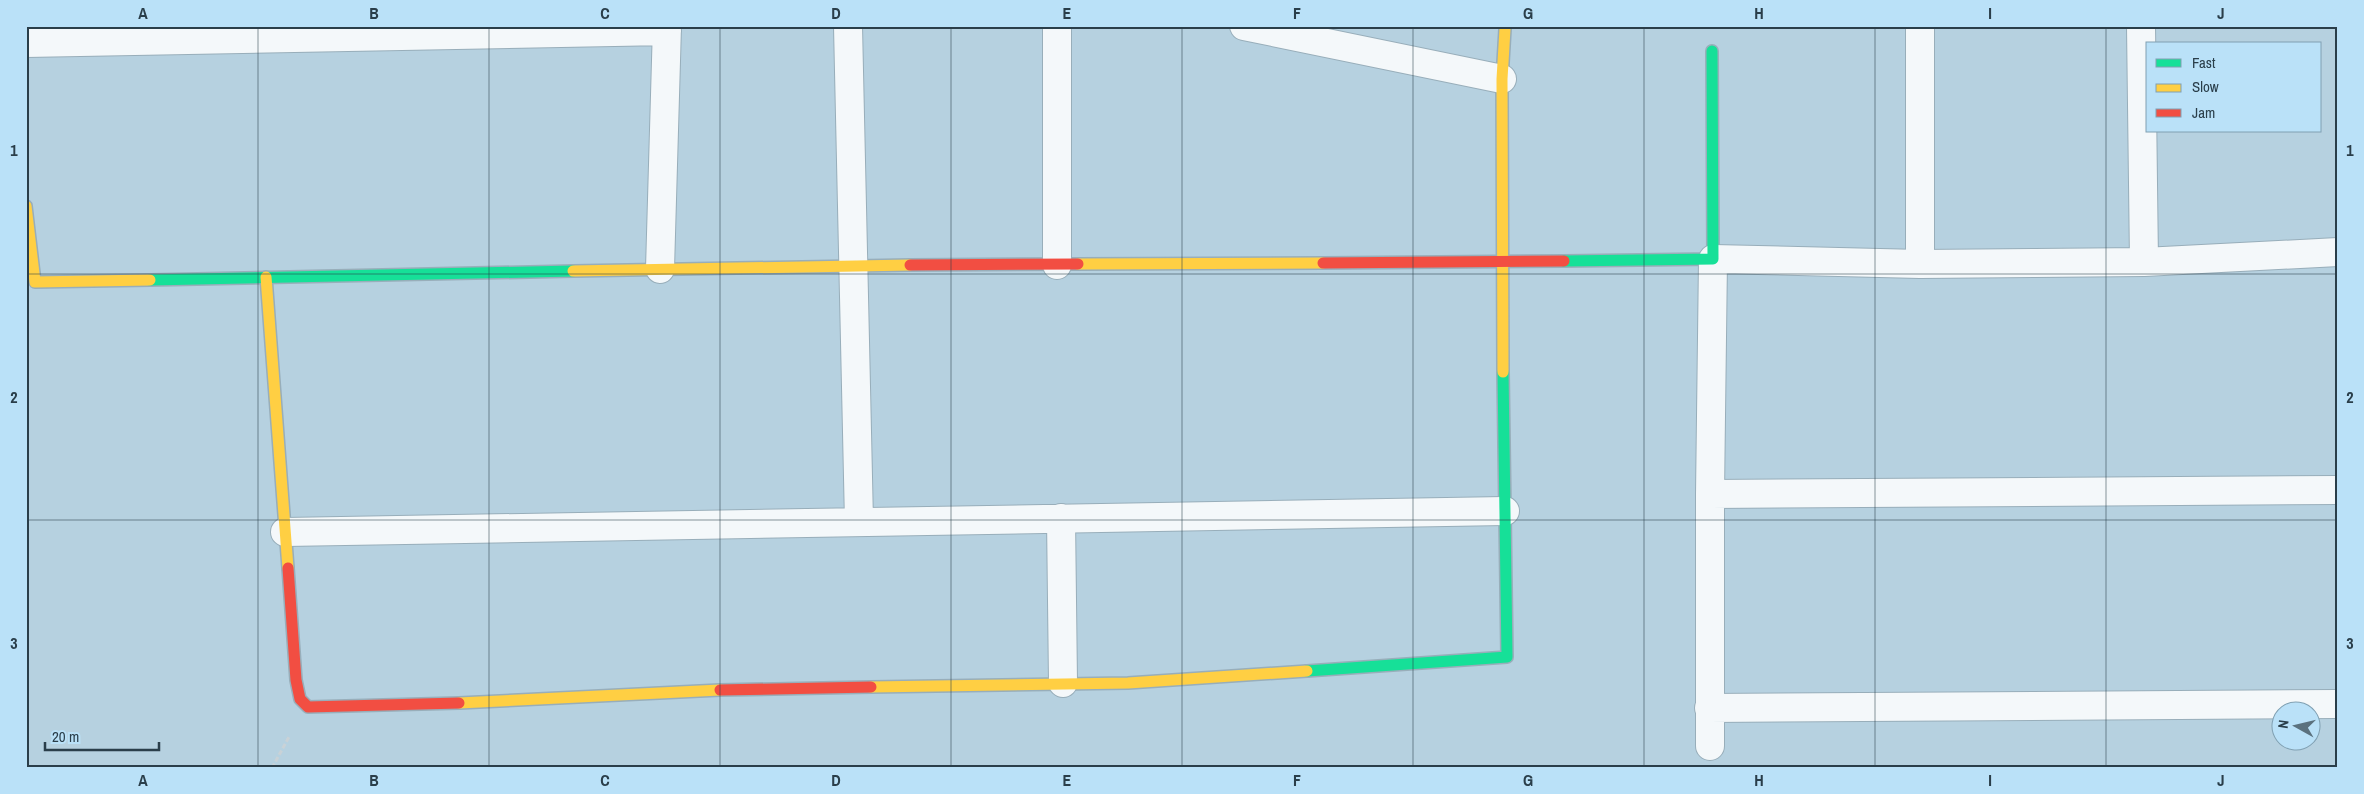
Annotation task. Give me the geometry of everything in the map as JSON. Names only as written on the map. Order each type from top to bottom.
[{"type":"street","points":[[848,26],[859,522]]},
{"type":"street","points":[[1057,26],[1057,265]]},
{"type":"street","points":[[1244,26],[1502,79]]},
{"type":"street","points":[[1920,26],[1920,264]]},
{"type":"street","points":[[2141,26],[2144,262]]},
{"type":"street","points":[[26,43],[667,29],[660,269]]},
{"type":"street","points":[[266,277],[296,680],[300,699],[308,707],[408,706],[750,689],[1198,680],[1507,657],[1502,262],[1502,79],[1505,29]]},
{"type":"street","points":[[1710,746],[1710,494],[1714,259],[1712,51]]},
{"type":"street","points":[[26,206],[35,282],[853,265],[1502,262],[1714,259],[1920,264],[2144,262],[2338,252]]},
{"type":"street","points":[[1710,494],[2338,490]]},
{"type":"street","points":[[285,532],[1505,511]]},
{"type":"street","points":[[1061,518],[1063,684]]},
{"type":"street","points":[[1709,708],[2338,704]]},
{"type":"traffic: fast","points":[[1564,261],[1713,259],[1712,51]]},
{"type":"traffic: fast","points":[[150,280],[573,271]]},
{"type":"traffic: fast","points":[[1307,671],[1507,657],[1503,372]]},
{"type":"traffic: slow","points":[[1503,372],[1502,79],[1505,29]]},
{"type":"traffic: slow","points":[[26,206],[35,282],[150,280]]},
{"type":"traffic: slow","points":[[1078,264],[1323,263]]},
{"type":"traffic: slow","points":[[573,271],[910,265]]},
{"type":"traffic: slow","points":[[266,277],[288,568]]},
{"type":"traffic: slow","points":[[871,687],[1128,683],[1307,671]]},
{"type":"traffic: slow","points":[[459,703],[720,690]]},
{"type":"traffic: jam","points":[[1323,263],[1564,261]]},
{"type":"traffic: jam","points":[[910,265],[1078,264]]},
{"type":"traffic: jam","points":[[288,568],[296,680],[300,699],[308,707],[459,703]]},
{"type":"traffic: jam","points":[[720,690],[871,687]]}]
